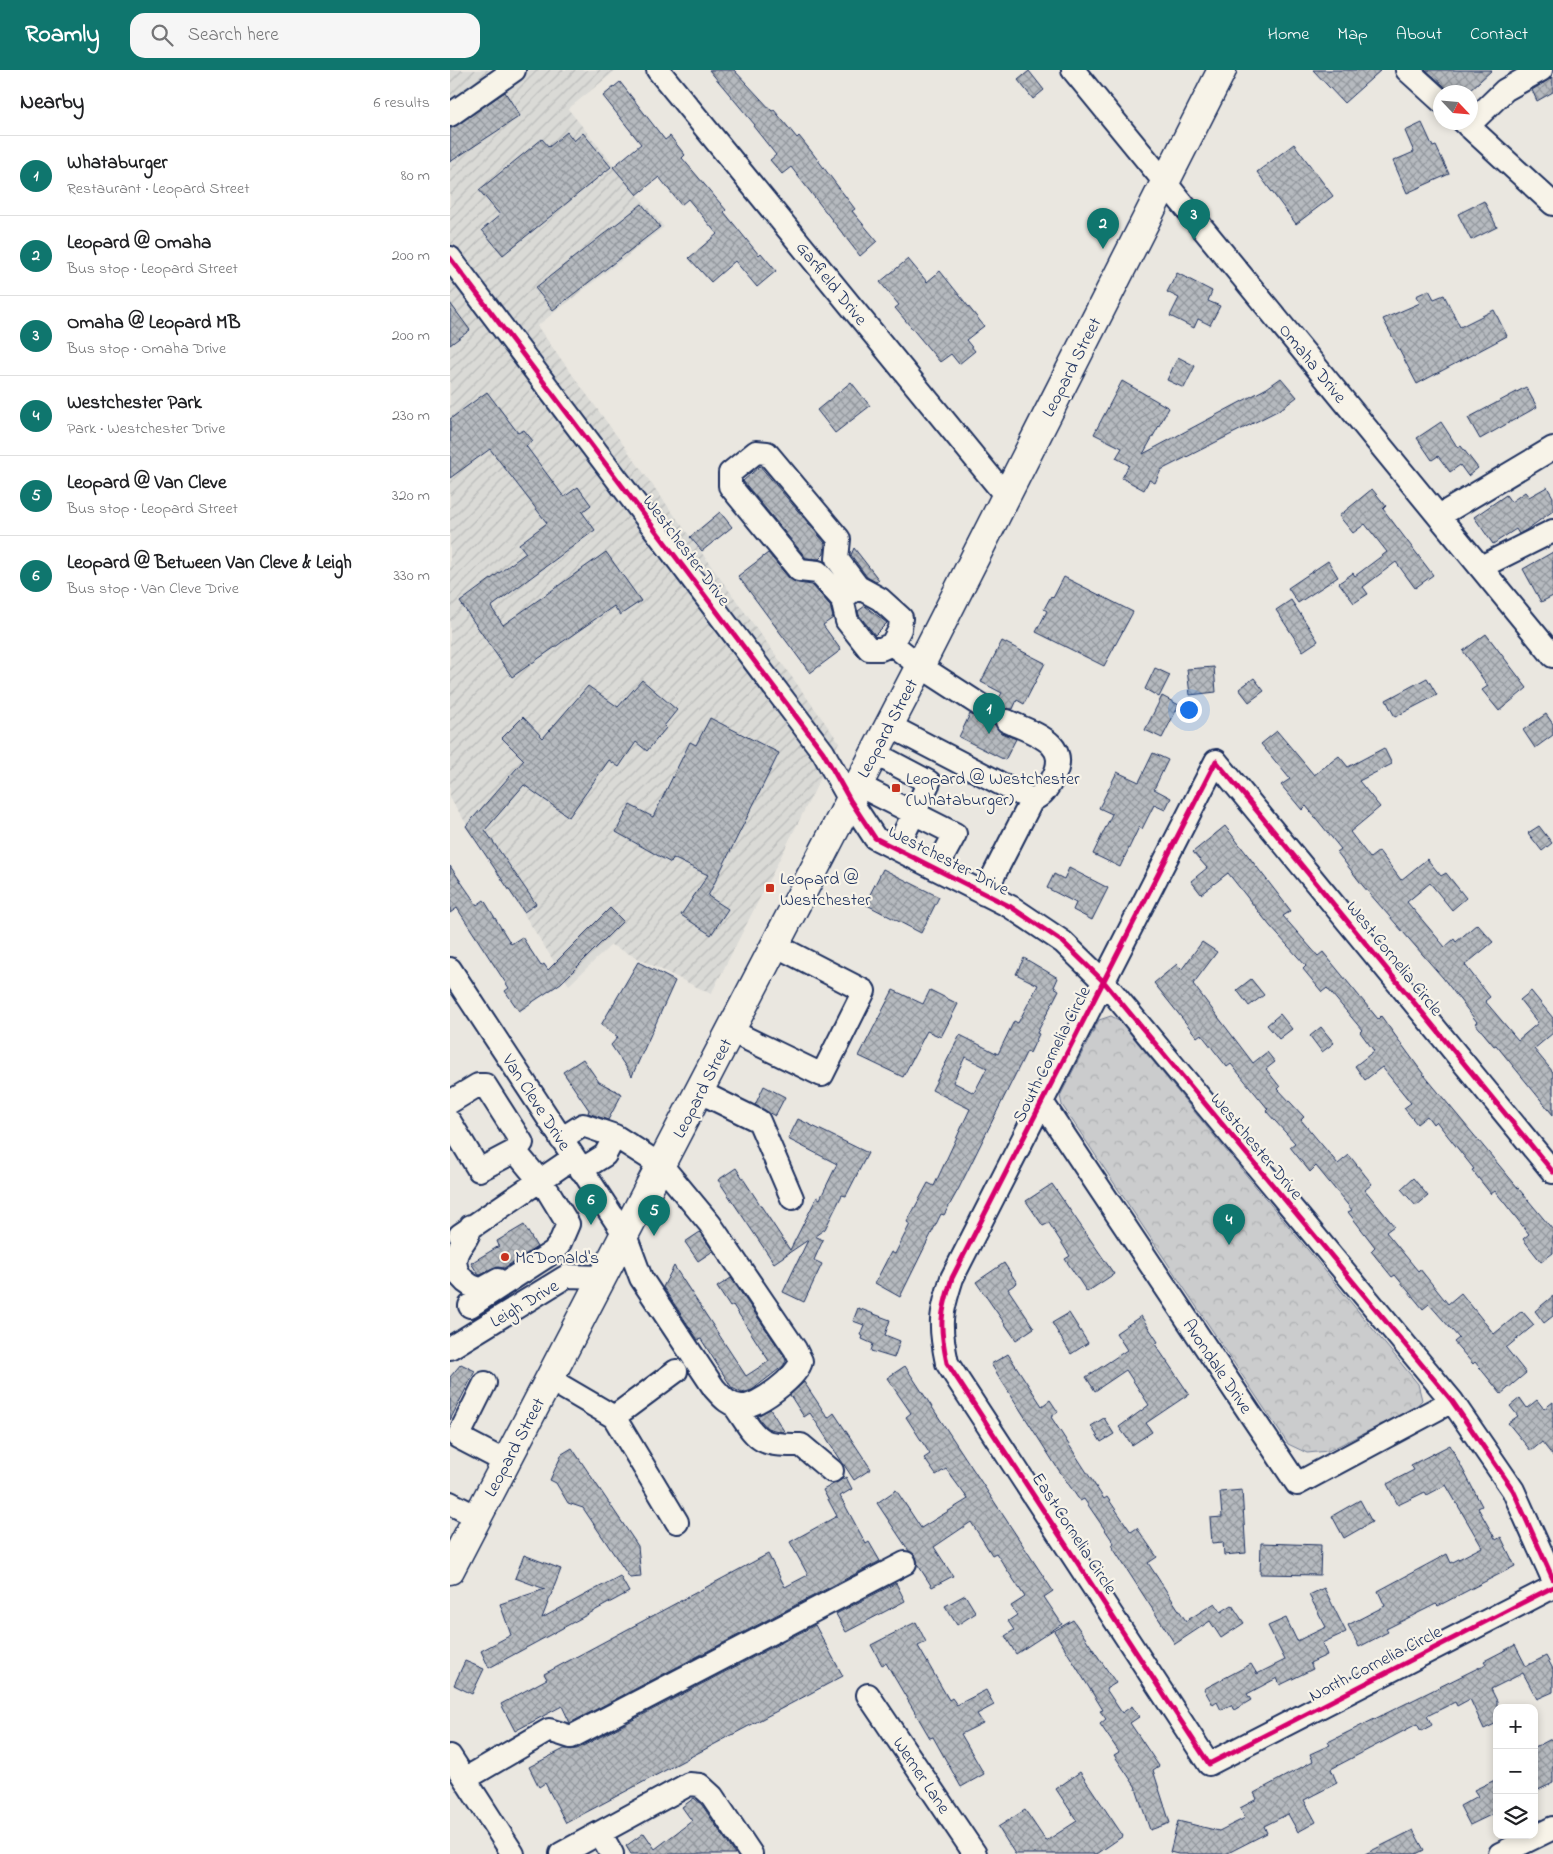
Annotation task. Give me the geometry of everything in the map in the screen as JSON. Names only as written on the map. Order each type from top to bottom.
[{"type":"main road","name":"Leopard Street","points":[[450,1570],[624,1235],[662,1166],[920,666],[1222,70]]},
{"type":"street","points":[[450,115],[514,70]]},
{"type":"street","name":"Garfield Drive","points":[[658,70],[1006,496]]},
{"type":"street","name":"Omaha Drive","points":[[1073,70],[1553,656]]},
{"type":"street","points":[[1407,70],[1433,94]]},
{"type":"street","points":[[1478,114],[1506,90],[1542,70]]},
{"type":"street","points":[[1473,130],[1553,204]]},
{"type":"street","points":[[1530,183],[1553,180]]},
{"type":"street","name":"Westchester Drive","points":[[450,258],[854,792],[875,838],[1011,908],[1063,942],[1104,982],[1452,1401],[1513,1490],[1553,1579]]},
{"type":"street","points":[[1439,516],[1553,448]]},
{"type":"street","points":[[850,593],[837,559],[839,539],[767,452],[756,452],[730,473],[730,486],[799,570],[818,572],[850,593],[880,599],[901,618],[900,629],[892,644],[881,650],[870,649],[847,621],[850,593]]},
{"type":"street","points":[[1481,568],[1553,531]]},
{"type":"street","points":[[892,644],[920,666],[999,716],[1042,738],[1053,745],[1058,752],[1059,762],[1056,772],[1040,797],[1032,800],[984,894]]},
{"type":"street","points":[[888,725],[1032,800]]},
{"type":"street","points":[[874,753],[929,782],[897,848]]},
{"type":"street","name":"South Cornelia Circle","points":[[942,1309],[952,1278],[1216,760]]},
{"type":"street","name":"West Cornelia Circle","points":[[1216,760],[1553,1172]]},
{"type":"street","points":[[854,792],[914,814],[955,834],[936,869]]},
{"type":"street","points":[[731,1031],[822,1075],[864,991],[775,945]]},
{"type":"street","name":"Van Cleve Drive","points":[[450,969],[624,1235],[641,1278],[714,1388],[726,1401],[734,1405],[757,1439],[772,1445],[801,1445],[832,1472]]},
{"type":"street","points":[[450,1102],[478,1084],[484,1085],[522,1144],[515,1151],[479,1170],[450,1122]]},
{"type":"street","points":[[700,1092],[759,1121],[792,1198]]},
{"type":"street","name":"Avondale Drive","points":[[1042,1102],[1297,1484],[1452,1401]]},
{"type":"street","points":[[561,1139],[583,1125],[615,1136],[662,1166],[710,1224],[802,1361],[797,1372],[783,1385],[750,1406],[734,1405]]},
{"type":"street","points":[[450,1243],[471,1226],[539,1181],[577,1164],[605,1155],[615,1136]]},
{"type":"street","points":[[470,1306],[551,1253],[559,1245],[568,1224],[548,1191],[515,1151]]},
{"type":"street","points":[[471,1226],[468,1238],[457,1253],[456,1266],[466,1285],[476,1289],[482,1290],[542,1254],[551,1253]]},
{"type":"street","points":[[551,1253],[567,1276]]},
{"type":"street","points":[[450,1267],[483,1328]]},
{"type":"street","name":"Leigh Drive","points":[[450,1348],[567,1276],[602,1277]]},
{"type":"street","name":"East Cornelia Circle","points":[[942,1309],[942,1335],[947,1363],[1209,1764]]},
{"type":"street","points":[[614,1417],[676,1371]]},
{"type":"street","points":[[550,1379],[614,1417],[677,1522]]},
{"type":"street","points":[[485,1383],[458,1437],[506,1462]]},
{"type":"street","points":[[450,1503],[477,1517]]},
{"type":"street","points":[[465,1779],[550,1730],[571,1737],[905,1563]]},
{"type":"street","name":"North Cornelia Circle","points":[[1209,1764],[1553,1587]]},
{"type":"street","name":"Werner Lane","points":[[868,1695],[975,1854]]},
{"type":"street","points":[[450,1756],[513,1854]]},
{"type":"street","points":[[561,1854],[689,1784],[700,1785],[712,1796],[751,1854]]},
{"type":"street","points":[[1500,1854],[1553,1828]]},
{"type":"street","points":[[600,1833],[612,1854]]},
{"type":"shaded area","points":[[450,70],[616,70],[568,109],[664,227],[537,326],[839,742],[711,994],[611,945],[569,985],[450,798]]},
{"type":"green space","points":[[1111,1016],[1119,1020],[1418,1384],[1422,1400],[1415,1408],[1328,1451],[1307,1453],[1288,1444],[1062,1105],[1060,1096],[1099,1020]]},
{"type":"building","points":[[709,70],[734,70],[772,111],[774,110],[797,138],[799,136],[811,151],[855,209],[852,211],[877,241],[860,256],[791,167],[782,174],[770,160],[776,155],[753,126],[755,125]]},
{"type":"building","points":[[1313,70],[1381,70],[1344,103]]},
{"type":"building","points":[[1426,70],[1492,70],[1476,85],[1443,85]]},
{"type":"building","points":[[1029,71],[1044,90],[1033,99],[1018,80]]},
{"type":"building","points":[[1553,77],[1553,92],[1537,101],[1532,90]]},
{"type":"building","points":[[620,82],[665,140],[670,136],[685,155],[682,158],[726,210],[724,212],[759,255],[761,253],[776,271],[757,287],[735,261],[711,282],[689,258],[717,234],[688,199],[681,205],[659,177],[637,195],[613,167],[641,144],[603,96]]},
{"type":"building","points":[[505,92],[520,116],[450,162],[450,129]]},
{"type":"building","points":[[1422,123],[1433,147],[1436,146],[1449,174],[1407,193],[1393,161],[1414,152],[1405,131]]},
{"type":"building","points":[[567,132],[574,141],[583,133],[611,167],[503,255],[482,230],[500,215],[479,190],[542,139],[549,147]]},
{"type":"building","points":[[1294,144],[1333,196],[1296,224],[1257,172]]},
{"type":"building","points":[[1484,201],[1497,227],[1471,240],[1458,214]]},
{"type":"building","points":[[642,204],[660,227],[553,310],[535,288]]},
{"type":"building","points":[[908,259],[927,282],[940,271],[984,326],[966,340],[975,351],[959,364],[951,354],[940,362],[895,308],[899,305],[880,282]]},
{"type":"building","points":[[1177,273],[1212,291],[1208,301],[1220,306],[1210,325],[1198,319],[1194,328],[1170,316],[1179,298],[1167,292]]},
{"type":"building","points":[[1429,290],[1434,299],[1444,295],[1460,327],[1494,310],[1507,336],[1417,384],[1383,319],[1420,303],[1416,296]]},
{"type":"building","points":[[450,303],[470,330],[450,345]]},
{"type":"building","points":[[1178,357],[1195,366],[1184,388],[1167,380]]},
{"type":"building","points":[[1281,378],[1297,397],[1281,409],[1161,470],[1155,483],[1149,480],[1144,490],[1122,478],[1129,465],[1116,458],[1122,448],[1094,434],[1122,381],[1169,408],[1143,454],[1267,388]]},
{"type":"building","points":[[851,382],[870,406],[835,433],[817,410]]},
{"type":"building","points":[[1526,387],[1537,407],[1480,439],[1468,418]]},
{"type":"building","points":[[487,392],[518,433],[524,430],[533,441],[526,446],[564,497],[578,487],[591,505],[582,512],[595,530],[491,607],[503,625],[606,552],[641,601],[620,615],[614,606],[512,677],[460,602],[526,553],[519,544],[547,523],[490,449],[450,478],[450,419]]},
{"type":"building","points":[[1441,422],[1458,448],[1461,446],[1478,468],[1468,476],[1460,465],[1450,472],[1438,456],[1432,460],[1417,438]]},
{"type":"building","points":[[760,466],[825,543],[824,554],[819,559],[806,558],[743,481]]},
{"type":"building","points":[[1547,487],[1553,497],[1553,511],[1519,534],[1516,529],[1493,544],[1474,517],[1506,495],[1511,502],[1525,492],[1529,497]]},
{"type":"building","points":[[1372,489],[1386,506],[1383,509],[1433,575],[1415,588],[1396,562],[1363,587],[1368,594],[1354,603],[1339,583],[1353,573],[1355,576],[1387,552],[1365,524],[1353,533],[1339,516]]},
{"type":"building","points":[[720,512],[732,527],[702,551],[690,537]]},
{"type":"building","points":[[854,548],[879,580],[876,582],[867,577],[851,555]]},
{"type":"building","points":[[1553,552],[1553,596],[1541,602],[1523,569]]},
{"type":"building","points":[[768,553],[789,578],[798,583],[812,585],[830,605],[833,618],[823,625],[841,650],[810,673],[738,576]]},
{"type":"building","points":[[1328,561],[1338,577],[1298,603],[1288,588]]},
{"type":"building","points":[[1064,577],[1133,612],[1104,666],[1036,632],[1047,611],[1044,609],[1051,596],[1053,598]]},
{"type":"building","points":[[1291,600],[1318,641],[1303,651],[1276,610]]},
{"type":"building","points":[[865,606],[887,623],[875,635],[859,615],[858,611]]},
{"type":"building","points":[[1486,634],[1527,688],[1499,711],[1482,690],[1488,686],[1463,651]]},
{"type":"building","points":[[1002,641],[1045,663],[1024,704],[1017,700],[1013,709],[1003,709],[997,701],[1002,693],[981,682]]},
{"type":"building","points":[[1214,667],[1216,692],[1190,695],[1187,669]]},
{"type":"building","points":[[1155,668],[1170,675],[1159,697],[1145,689]]},
{"type":"building","points":[[1254,678],[1264,691],[1249,702],[1239,689]]},
{"type":"building","points":[[1427,678],[1437,695],[1395,717],[1386,700]]},
{"type":"building","points":[[642,680],[677,710],[664,726],[666,728],[647,751],[636,742],[619,767],[609,760],[569,817],[524,785],[485,830],[536,904],[524,912],[466,826],[524,760],[502,738],[523,717],[543,738],[588,686],[618,707]]},
{"type":"building","points":[[1162,696],[1179,705],[1162,738],[1145,730]]},
{"type":"building","points":[[970,714],[984,723],[995,724],[1001,733],[1016,739],[1005,760],[959,737]]},
{"type":"building","points":[[1546,714],[1553,724],[1553,735],[1535,748],[1523,730]]},
{"type":"building","points":[[710,718],[779,753],[708,896],[728,909],[711,935],[681,915],[708,875],[673,858],[671,863],[616,832],[630,805],[653,817],[690,742],[696,745]]},
{"type":"building","points":[[1277,731],[1314,775],[1339,756],[1348,767],[1384,748],[1392,764],[1359,781],[1380,807],[1350,832],[1370,858],[1379,851],[1401,880],[1427,859],[1441,876],[1446,873],[1466,898],[1452,910],[1430,883],[1407,902],[1445,947],[1454,939],[1456,942],[1477,924],[1493,942],[1465,965],[1490,997],[1485,1001],[1518,1040],[1538,1023],[1520,1000],[1531,991],[1553,1018],[1553,1033],[1534,1049],[1553,1072],[1553,1115],[1496,1045],[1494,1046],[1475,1023],[1477,1022],[1443,978],[1363,886],[1337,852],[1341,849],[1306,806],[1302,810],[1281,785],[1290,779],[1261,744]]},
{"type":"building","points":[[1153,753],[1168,760],[1154,789],[1171,798],[1165,810],[1154,805],[1142,829],[1139,827],[1120,867],[1093,854],[1112,814],[1099,808],[1117,772],[1139,782]]},
{"type":"building","points":[[1225,826],[1291,911],[1283,916],[1318,956],[1323,952],[1378,1019],[1381,1016],[1424,1075],[1553,1230],[1553,1253],[1541,1262],[1523,1239],[1529,1234],[1495,1191],[1491,1194],[1436,1121],[1433,1124],[1427,1116],[1417,1124],[1404,1108],[1411,1103],[1382,1067],[1365,1080],[1355,1066],[1374,1051],[1360,1032],[1362,1030],[1327,988],[1322,992],[1303,969],[1306,966],[1270,926],[1228,873],[1201,894],[1191,881],[1207,868],[1193,852]]},
{"type":"building","points":[[1539,826],[1552,843],[1542,851],[1528,833]]},
{"type":"building","points":[[450,866],[477,905],[484,900],[511,944],[522,937],[541,966],[544,964],[548,970],[610,908],[623,921],[561,983],[519,1011],[505,991],[509,988],[457,908],[450,913]]},
{"type":"building","points":[[1069,868],[1108,888],[1092,920],[1073,910],[1076,903],[1047,888],[1054,874],[1064,879]]},
{"type":"building","points":[[883,869],[939,897],[921,933],[865,904]]},
{"type":"building","points":[[1202,942],[1217,952],[1193,984],[1253,1063],[1267,1052],[1275,1062],[1266,1069],[1280,1087],[1278,1089],[1304,1117],[1301,1120],[1338,1164],[1349,1155],[1372,1184],[1365,1190],[1394,1226],[1386,1232],[1418,1271],[1420,1269],[1448,1304],[1461,1293],[1494,1334],[1522,1311],[1534,1325],[1506,1348],[1526,1373],[1501,1394],[1475,1362],[1473,1364],[1454,1342],[1459,1338],[1429,1304],[1423,1309],[1395,1275],[1392,1277],[1371,1251],[1375,1247],[1348,1212],[1352,1210],[1316,1166],[1310,1172],[1290,1147],[1295,1143],[1266,1111],[1268,1109],[1231,1064],[1227,1067],[1201,1034],[1197,1037],[1154,983],[1177,964],[1182,969]]},
{"type":"building","points":[[1024,958],[1058,978],[1054,987],[1059,990],[1037,1033],[1039,1034],[1030,1053],[1027,1051],[959,1188],[944,1215],[941,1214],[900,1297],[875,1283],[891,1252],[895,1254],[910,1224],[907,1222],[928,1183],[934,1186],[970,1109],[932,1090],[960,1035],[998,1054],[1014,1021],[1018,1023],[1038,985],[1016,974]],"holes":[[[965,1057],[987,1068],[974,1093],[953,1082]]]},
{"type":"building","points":[[638,962],[675,981],[632,1076],[611,1045],[618,1037],[601,1025]]},
{"type":"building","points":[[1251,979],[1264,995],[1249,1006],[1237,990]]},
{"type":"building","points":[[893,990],[923,1004],[930,990],[958,1004],[941,1037],[927,1031],[903,1077],[859,1056]]},
{"type":"building","points":[[1280,1014],[1292,1029],[1279,1039],[1267,1025]]},
{"type":"building","points":[[1321,1027],[1334,1043],[1322,1052],[1310,1036]]},
{"type":"building","points":[[583,1059],[599,1082],[622,1094],[608,1120],[588,1113],[589,1110],[563,1072]]},
{"type":"building","points":[[764,1086],[785,1097],[775,1116],[755,1105]]},
{"type":"building","points":[[798,1119],[868,1153],[846,1196],[842,1195],[825,1229],[815,1236],[823,1240],[814,1260],[822,1264],[804,1302],[783,1292],[808,1240],[774,1263],[718,1180],[736,1168],[790,1250],[817,1197],[820,1199],[837,1164],[788,1139]]},
{"type":"building","points":[[1413,1178],[1428,1196],[1416,1206],[1401,1189]]},
{"type":"building","points":[[1052,1184],[1114,1274],[1087,1292],[1065,1259],[1070,1256],[1049,1223],[1043,1226],[1026,1201]]},
{"type":"building","name":"McDonald's","points":[[524,1225],[537,1247],[504,1268],[498,1267],[480,1275],[478,1274],[471,1263],[499,1246],[497,1241]]},
{"type":"building","points":[[700,1232],[713,1251],[698,1261],[685,1242]]},
{"type":"building","points":[[1004,1263],[1017,1283],[1008,1289],[1034,1328],[1016,1340],[976,1282]]},
{"type":"building","points":[[674,1266],[746,1376],[769,1361],[733,1305],[730,1307],[717,1287],[731,1278],[784,1356],[786,1361],[783,1366],[752,1390],[742,1393],[732,1388],[701,1339],[698,1340],[663,1287]]},
{"type":"building","points":[[1553,1296],[1553,1316],[1544,1323],[1535,1311]]},
{"type":"building","points":[[858,1308],[890,1320],[885,1335],[900,1341],[894,1358],[871,1351],[873,1344],[862,1339],[863,1336],[860,1335],[864,1325],[853,1321]]},
{"type":"building","points":[[1069,1313],[1088,1343],[1071,1354],[1052,1323]]},
{"type":"building","points":[[1141,1316],[1158,1342],[1155,1344],[1189,1394],[1146,1423],[1152,1432],[1132,1445],[1119,1427],[1149,1405],[1126,1370],[1095,1391],[1086,1377],[1127,1350],[1116,1333]]},
{"type":"building","points":[[1008,1354],[1042,1406],[1050,1400],[1058,1412],[1051,1417],[1104,1499],[1107,1497],[1131,1532],[1137,1528],[1157,1557],[1148,1563],[1186,1621],[1215,1603],[1221,1612],[1232,1605],[1244,1623],[1221,1638],[1210,1621],[1175,1644],[1111,1545],[1114,1543],[1084,1499],[1080,1501],[991,1364]]},
{"type":"building","points":[[461,1364],[475,1371],[450,1420],[450,1377]]},
{"type":"building","points":[[905,1366],[1053,1591],[1044,1597],[1062,1624],[1016,1654],[1005,1636],[1014,1630],[1008,1621],[1017,1615],[1011,1606],[1025,1597],[996,1553],[992,1555],[971,1522],[934,1547],[953,1576],[932,1587],[918,1565],[916,1557],[909,1551],[877,1503],[896,1490],[921,1528],[968,1499],[946,1469],[936,1475],[924,1458],[930,1454],[906,1417],[911,1413],[887,1378]]},
{"type":"building","points":[[804,1382],[828,1418],[834,1413],[871,1469],[854,1480],[810,1413],[804,1417],[790,1395]]},
{"type":"building","points":[[1520,1398],[1527,1408],[1537,1400],[1544,1409],[1553,1402],[1553,1456],[1542,1442],[1531,1451],[1508,1423],[1518,1416],[1510,1406]]},
{"type":"building","points":[[770,1409],[784,1431],[767,1428],[757,1416]]},
{"type":"building","points":[[1104,1418],[1114,1434],[1101,1442],[1091,1426]]},
{"type":"building","points":[[1450,1445],[1482,1506],[1478,1508],[1496,1540],[1501,1537],[1515,1566],[1438,1606],[1436,1604],[1386,1629],[1388,1632],[1359,1647],[1348,1625],[1385,1606],[1378,1591],[1447,1554],[1451,1563],[1482,1547],[1446,1485],[1427,1495],[1425,1492],[1398,1505],[1387,1484],[1414,1470],[1411,1465]]},
{"type":"building","points":[[572,1448],[638,1546],[641,1577],[630,1578],[583,1508],[568,1503],[556,1483],[550,1480],[562,1454]]},
{"type":"building","points":[[846,1477],[852,1489],[840,1496],[866,1544],[869,1542],[880,1561],[570,1723],[562,1706],[515,1731],[501,1704],[547,1679],[544,1674],[768,1554],[785,1587],[808,1575],[790,1542],[837,1516],[823,1490]]},
{"type":"building","points":[[1242,1490],[1246,1553],[1224,1555],[1223,1542],[1212,1543],[1210,1518],[1222,1517],[1220,1492]]},
{"type":"building","points":[[1360,1500],[1372,1522],[1344,1538],[1332,1516]]},
{"type":"building","points":[[1261,1543],[1321,1545],[1320,1575],[1260,1574]]},
{"type":"building","points":[[524,1555],[561,1569],[542,1618],[620,1576],[629,1592],[489,1668],[481,1651],[511,1635],[500,1604],[545,1589],[515,1578]]},
{"type":"building","points":[[896,1583],[905,1601],[846,1632],[836,1614]]},
{"type":"building","points":[[1324,1588],[1346,1632],[1322,1643],[1327,1655],[1310,1663],[1313,1669],[1280,1685],[1277,1678],[1247,1694],[1251,1700],[1234,1710],[1231,1705],[1221,1710],[1217,1702],[1213,1705],[1204,1689],[1251,1664],[1257,1674],[1285,1660],[1268,1626],[1286,1618],[1297,1641],[1326,1627],[1309,1595]]},
{"type":"building","points":[[965,1595],[976,1613],[957,1625],[945,1606]]},
{"type":"building","points":[[1073,1620],[1116,1683],[1106,1689],[1122,1713],[1132,1706],[1139,1717],[1130,1723],[1159,1766],[1153,1770],[1170,1823],[1150,1830],[1135,1786],[1114,1755],[1119,1752],[1100,1724],[1106,1719],[1100,1711],[1103,1710],[1054,1631]]},
{"type":"building","points":[[916,1622],[926,1642],[918,1646],[949,1700],[952,1698],[957,1705],[986,1690],[994,1705],[977,1714],[983,1723],[961,1734],[984,1774],[961,1787],[933,1737],[930,1738],[886,1663],[882,1665],[871,1645]]},
{"type":"building","points":[[815,1625],[843,1676],[566,1823],[545,1783],[539,1787],[529,1767],[564,1749],[577,1749]]},
{"type":"building","points":[[1515,1645],[1526,1666],[1546,1656],[1553,1669],[1553,1692],[1537,1699],[1523,1673],[1491,1689],[1497,1704],[1493,1704],[1493,1725],[1484,1729],[1470,1699],[1457,1706],[1455,1702],[1427,1716],[1432,1725],[1421,1731],[1417,1724],[1331,1769],[1337,1783],[1304,1800],[1316,1822],[1298,1832],[1288,1814],[1264,1826],[1267,1833],[1226,1854],[1178,1854],[1170,1852],[1178,1821],[1219,1831],[1245,1818],[1240,1808],[1257,1799],[1254,1793],[1313,1761],[1310,1754],[1330,1745],[1328,1742],[1486,1664],[1484,1661]]},
{"type":"building","points":[[465,1661],[484,1669],[472,1694],[454,1685]]},
{"type":"building","points":[[1553,1738],[1553,1783],[1538,1790],[1538,1749],[1538,1746]]},
{"type":"building","points":[[1080,1772],[1123,1836],[1097,1854],[1015,1854],[998,1827],[1025,1810],[1046,1841],[1077,1821],[1056,1789]]},
{"type":"building","points":[[1493,1781],[1493,1814],[1470,1825],[1460,1806],[1478,1796],[1474,1790]]},
{"type":"building","points":[[694,1798],[702,1805],[735,1854],[631,1854],[626,1846],[644,1833],[655,1849],[692,1821],[682,1807]]},
{"type":"building","points":[[1413,1830],[1424,1850],[1416,1854],[1365,1854]]},
{"type":"cycle path","points":[[450,258],[823,752],[850,800],[875,838],[1011,907],[1063,942],[1104,982],[1452,1401],[1513,1490],[1553,1579]]},
{"type":"cycle path","points":[[1553,1172],[1216,761],[952,1278],[942,1320],[947,1363],[1209,1764],[1553,1587]]},
{"type":"place","name":"Omaha @ Leopard MB","points":[[1194,240]]},
{"type":"place","name":"Leopard @ Omaha","points":[[1103,249]]},
{"type":"place","name":"Whataburger","points":[[989,734]]},
{"type":"place","name":"Leopard @ Westchester (Whataburger)","points":[[896,788]]},
{"type":"place","name":"Leopard @ Westchester","points":[[770,888]]},
{"type":"place","name":"Leopard @ Between Van Cleve & Leigh","points":[[591,1225]]},
{"type":"place","name":"Leopard @ Van Cleve","points":[[654,1236]]},
{"type":"place","name":"Westchester Park","points":[[1229,1245]]},
{"type":"place","name":"McDonald's","points":[[505,1257]]}]
